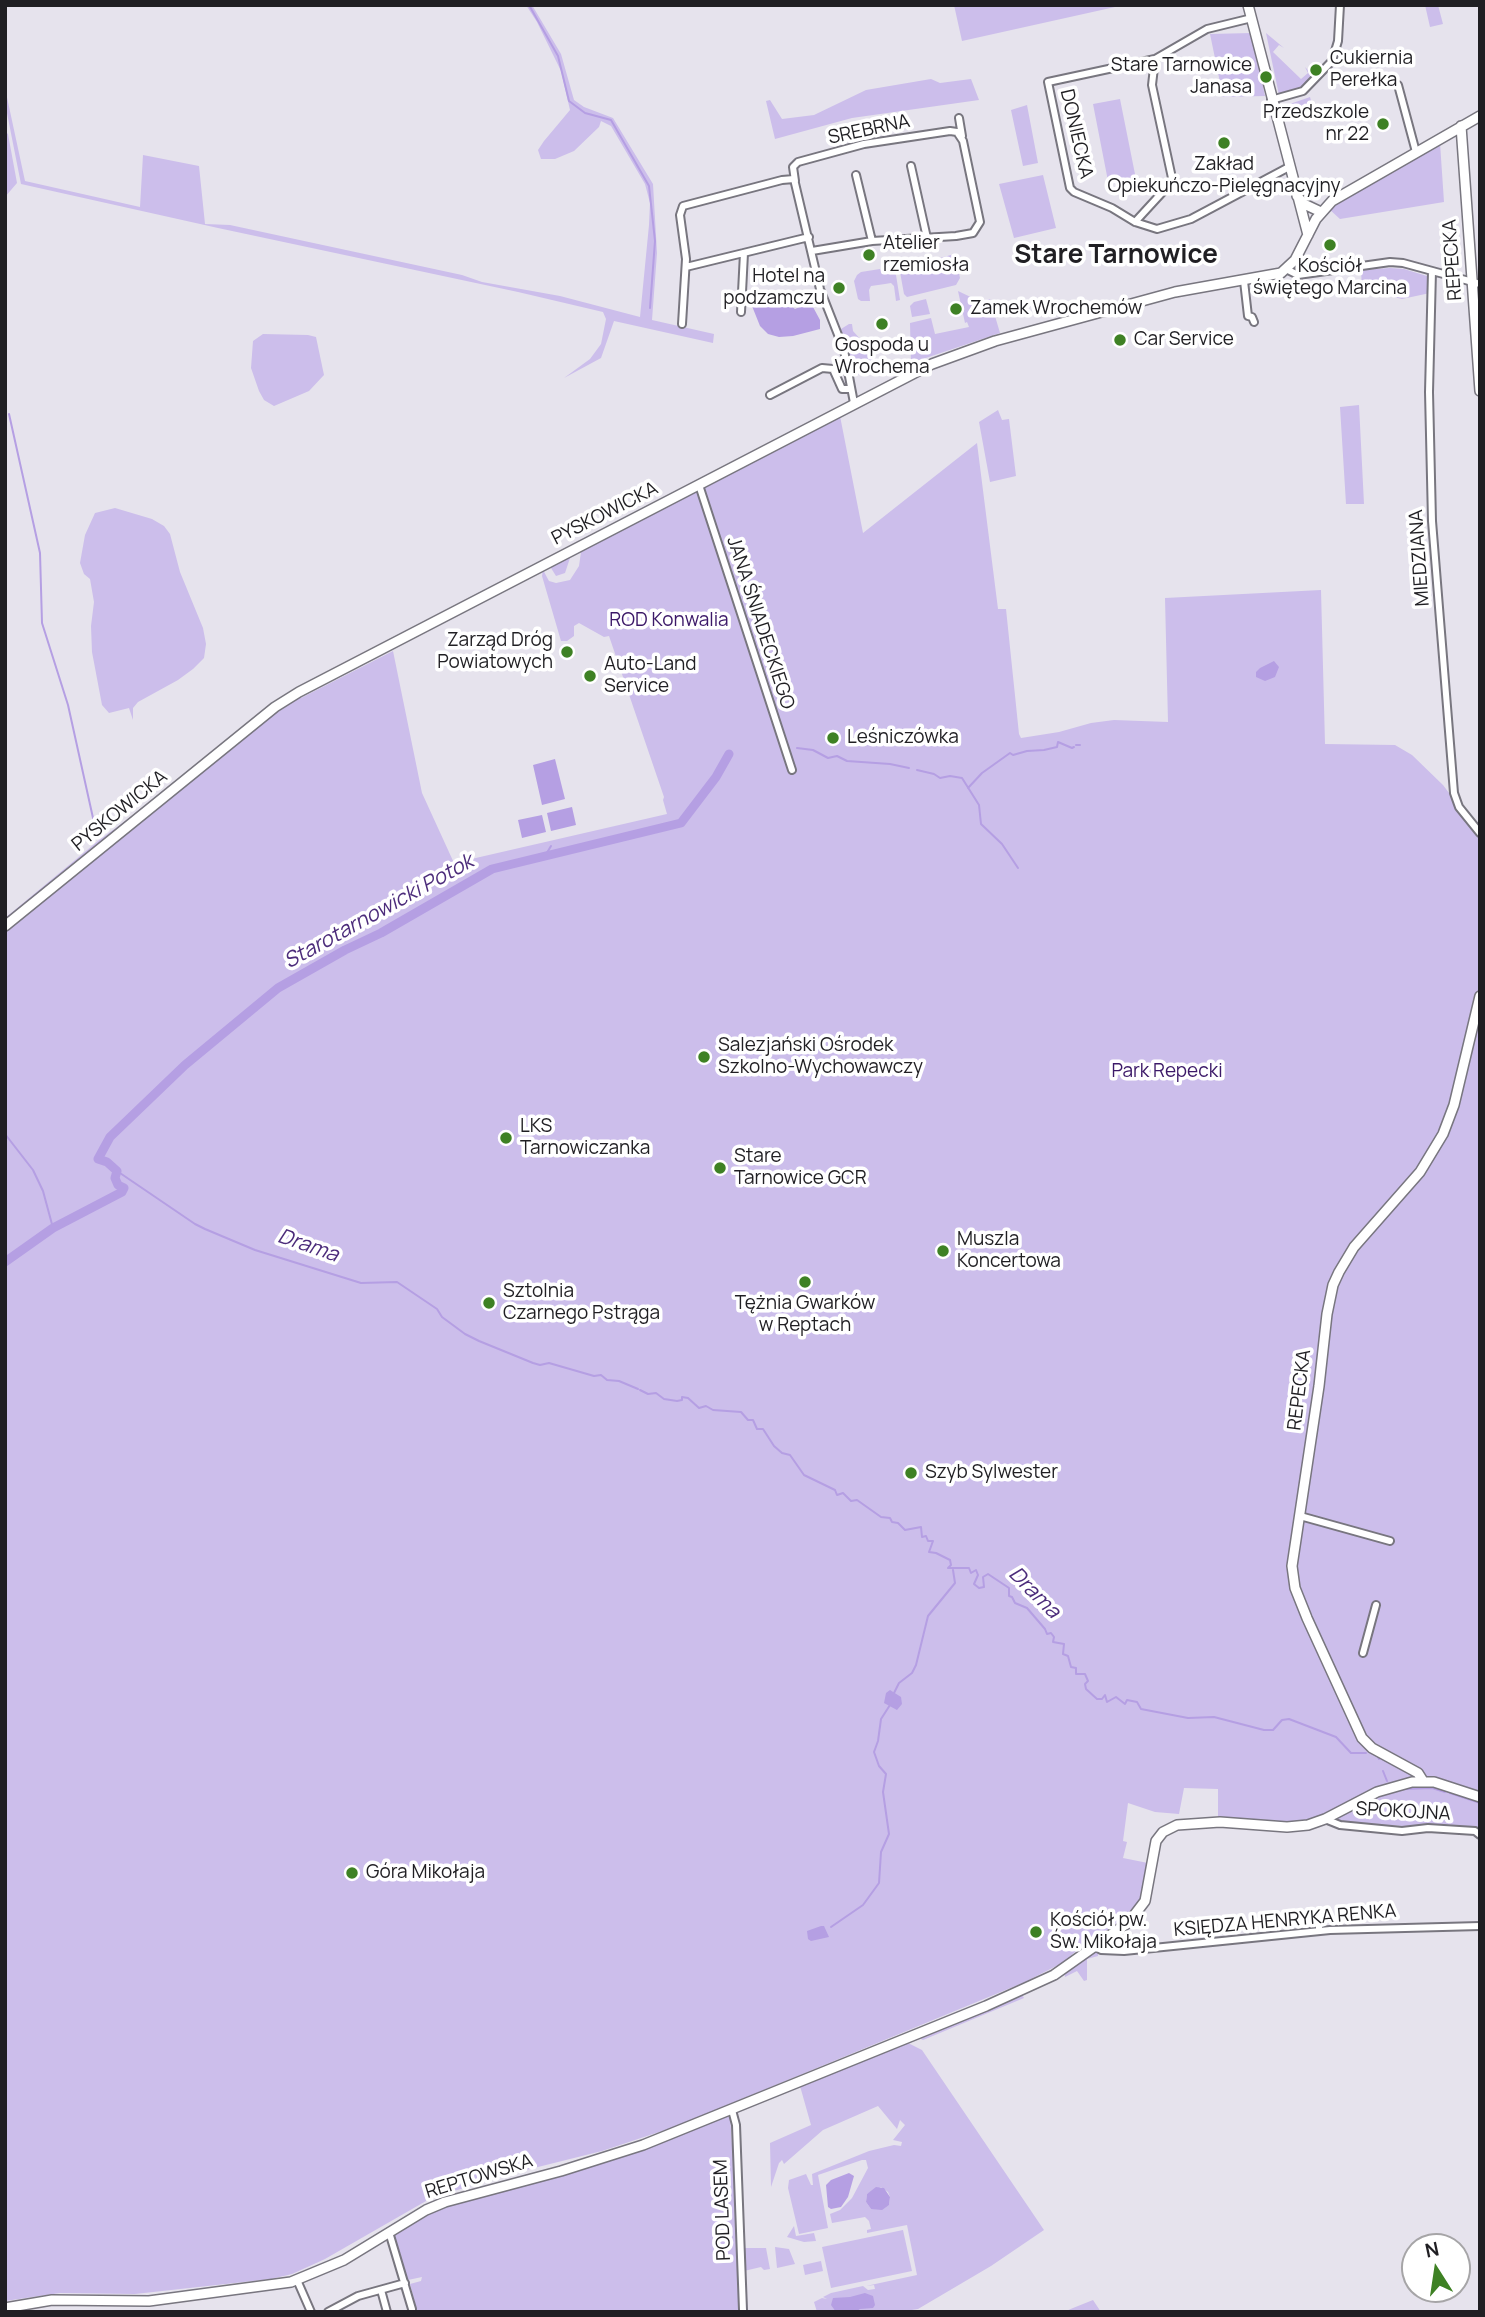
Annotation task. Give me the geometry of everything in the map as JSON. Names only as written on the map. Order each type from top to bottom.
[{"type":"street","points":[[1249,5],[1297,196],[1309,222],[1308,236],[1288,270],[1298,275],[1390,262],[1404,263],[1476,284]]},
{"type":"street","points":[[1271,100],[1304,91],[1332,61],[1338,41],[1340,5]]},
{"type":"street","name":"DONIECKA","points":[[1252,18],[1207,29],[1155,59],[1048,82],[1070,188],[1135,222],[1157,229],[1191,219],[1289,167]]},
{"type":"street","points":[[1135,222],[1169,185],[1172,178],[1152,85],[1155,59]]},
{"type":"street","points":[[1398,85],[1416,152]]},
{"type":"street","points":[[1309,222],[1339,196],[1480,116]]},
{"type":"street","points":[[812,251],[872,241],[968,235],[976,231],[979,225],[959,118]]},
{"type":"street","name":"REPECKA","points":[[1461,126],[1476,284],[1480,391]]},
{"type":"street","name":"SREBRNA","points":[[795,181],[793,167],[799,162],[864,145],[950,131],[957,132],[962,141]]},
{"type":"street","points":[[911,166],[927,238]]},
{"type":"street","points":[[856,175],[872,241]]},
{"type":"street","points":[[682,324],[686,267],[680,215],[683,206],[792,178],[795,181],[824,301],[844,350],[854,403]]},
{"type":"street","points":[[1297,196],[1304,204],[1321,212]]},
{"type":"street","points":[[686,267],[809,237]]},
{"type":"street","points":[[741,312],[744,253]]},
{"type":"street","name":"PYSKOWICKA","points":[[5,926],[287,699],[924,367],[995,341],[1175,292],[1275,276],[1288,270]]},
{"type":"street","name":"MIEDZIANA","points":[[1432,271],[1429,392],[1432,520],[1454,793],[1460,807],[1480,833]]},
{"type":"street","points":[[1244,281],[1248,316],[1252,317],[1254,322]]},
{"type":"street","points":[[770,395],[822,368],[833,369],[842,389],[851,389]]},
{"type":"street","name":"JANA ŚNIADECKIEGO","points":[[699,485],[792,769]]},
{"type":"street","name":"REPECKA","points":[[1423,1781],[1418,1773],[1368,1746],[1357,1730],[1295,1588],[1292,1566],[1327,1314],[1334,1285],[1354,1247],[1420,1172],[1443,1134],[1454,1105],[1480,996]]},
{"type":"street","points":[[1300,1516],[1390,1541]]},
{"type":"street","points":[[1363,1653],[1376,1605]]},
{"type":"street","points":[[1423,1781],[1480,1797]]},
{"type":"street","name":"REPTOWSKA","points":[[5,2308],[52,2300],[158,2300],[261,2288],[296,2280],[344,2259],[444,2202],[620,2153],[732,2110],[1048,1978],[1129,1922],[1142,1908],[1156,1841],[1167,1829],[1198,1822],[1287,1827],[1308,1825],[1377,1792],[1423,1781]]},
{"type":"street","name":"SPOKOJNA","points":[[1325,1819],[1340,1825],[1402,1832],[1428,1828],[1475,1831],[1480,1835]]},
{"type":"street","points":[[1319,1916],[1319,1931]]},
{"type":"street","name":"KSIĘDZA HENRYKA RENKA","points":[[1094,1946],[1106,1951],[1124,1951],[1319,1931],[1480,1926]]},
{"type":"street","name":"POD LASEM","points":[[732,2110],[736,2125],[743,2310]]},
{"type":"street","points":[[389,2232],[412,2309]]},
{"type":"street","points":[[296,2280],[311,2312]]},
{"type":"street","points":[[328,2312],[339,2309],[358,2296],[405,2283]]},
{"type":"street","points":[[381,2290],[387,2312]]},
{"type":"street","points":[[98,2301],[98,2312]]},
{"type":"green space","points":[[526,5],[532,5],[561,54],[574,100],[584,107],[613,118],[653,184],[657,253],[652,320],[714,334],[713,343],[614,321],[601,358],[564,378],[590,359],[601,344],[606,319],[603,312],[21,184],[5,103],[5,88],[25,181],[140,207],[143,155],[199,166],[205,224],[230,225],[462,275],[482,282],[560,296],[640,317],[650,203],[645,184],[611,126],[601,121],[599,127],[574,151],[555,159],[541,159],[538,150],[570,110],[561,71]]},
{"type":"green space","points":[[954,5],[1124,5],[962,41]]},
{"type":"green space","points":[[1425,5],[1438,5],[1443,24],[1430,27]]},
{"type":"green space","points":[[1252,33],[1265,96],[1223,97],[1210,34]]},
{"type":"green space","points":[[1266,33],[1284,48],[1279,45],[1273,52],[1301,79],[1308,73],[1305,67],[1314,76],[1301,88],[1279,95]]},
{"type":"green space","points":[[931,79],[940,83],[971,79],[979,100],[852,118],[775,139],[766,101],[770,100],[782,119],[814,115],[866,90]]},
{"type":"green space","points":[[1310,97],[1314,112],[1290,108],[1287,105]]},
{"type":"green space","points":[[1120,99],[1136,179],[1108,181],[1093,104]]},
{"type":"green space","points":[[1027,105],[1038,163],[1023,166],[1011,110]]},
{"type":"green space","points":[[5,131],[8,134],[17,183],[5,197]]},
{"type":"green space","points":[[1440,143],[1444,202],[1340,219],[1329,209]]},
{"type":"green space","points":[[1043,175],[1056,228],[1014,238],[999,184]]},
{"type":"green space","points":[[951,255],[956,260],[960,278],[956,285],[907,297],[904,294],[900,272],[902,268]]},
{"type":"green space","points":[[1390,268],[1430,277],[1430,293],[1402,299],[1362,289],[1361,270]]},
{"type":"green space","points":[[880,269],[893,271],[896,275],[900,300],[896,301],[891,283],[871,286],[870,301],[861,301],[858,299],[854,281],[857,275]]},
{"type":"green space","points":[[958,291],[979,301],[990,299],[1000,333],[911,363],[910,323],[931,318],[935,334],[969,327],[967,322],[965,323]]},
{"type":"green space","points":[[926,299],[930,314],[912,317],[910,306]]},
{"type":"green space","points":[[852,324],[853,331],[862,341],[872,341],[877,369],[857,375],[853,373],[841,329]]},
{"type":"green space","points":[[263,334],[316,337],[324,375],[309,391],[274,406],[264,400],[251,368],[253,341]]},
{"type":"green space","points":[[1359,405],[1364,504],[1346,504],[1340,407]]},
{"type":"green space","points":[[998,410],[1002,420],[1009,419],[1016,476],[990,482],[979,422]]},
{"type":"green space","points":[[840,416],[863,533],[977,443],[998,609],[1006,609],[1021,738],[1114,720],[1168,722],[1165,598],[1321,590],[1325,744],[1395,745],[1412,755],[1443,785],[1480,834],[1480,1835],[1440,1828],[1218,1820],[1218,1789],[1184,1788],[1179,1814],[1155,1812],[1128,1803],[1123,1841],[1127,1842],[1123,1858],[1148,1863],[1142,1899],[1128,1917],[1064,1962],[1025,1982],[674,2127],[602,2151],[433,2197],[325,2259],[292,2274],[271,2279],[135,2294],[60,2293],[5,2301],[5,929],[300,694],[301,698],[393,651],[422,793],[454,863],[667,814],[664,797],[609,636],[604,637],[579,623],[574,626],[574,636],[567,641],[561,641],[542,576],[543,570],[549,581],[556,583],[570,580],[579,566],[581,552]]},
{"type":"green space","points":[[115,508],[152,519],[164,526],[170,534],[180,572],[203,628],[206,644],[204,658],[193,669],[138,702],[133,708],[133,720],[129,708],[109,713],[102,705],[92,652],[94,602],[90,579],[84,574],[80,563],[85,535],[95,513]]},
{"type":"green space","points":[[571,555],[565,573],[556,576],[551,568],[553,564]]},
{"type":"green space","points":[[152,801],[151,805],[5,922],[5,918],[98,841]]},
{"type":"green space","points":[[1090,1953],[1098,1953],[1098,1956],[1087,1959],[1087,1980],[1084,1981],[1077,1971],[1065,1977],[1064,1971]]},
{"type":"green space","points":[[1021,1993],[1024,1998],[921,2039],[922,2036]]},
{"type":"green space","points":[[906,2042],[922,2050],[1044,2230],[991,2266],[918,2309],[899,2312],[817,2312],[814,2302],[827,2299],[823,2297],[831,2293],[863,2286],[868,2290],[875,2289],[874,2285],[866,2286],[917,2275],[907,2225],[867,2233],[867,2230],[871,2229],[865,2217],[832,2223],[830,2214],[840,2210],[852,2198],[868,2168],[866,2160],[818,2175],[828,2228],[799,2234],[788,2188],[789,2180],[806,2174],[813,2185],[812,2174],[869,2151],[901,2146],[902,2142],[893,2140],[905,2125],[900,2120],[897,2129],[878,2106],[823,2130],[784,2164],[782,2160],[779,2163],[771,2187],[770,2143],[811,2125],[800,2086]],"holes":[[[881,2187],[888,2192],[889,2205],[871,2209],[866,2202],[867,2194]]]},
{"type":"green space","points":[[730,2114],[743,2312],[414,2312],[416,2307],[410,2284],[421,2281],[422,2277],[408,2280],[406,2278],[393,2235],[397,2232],[447,2205],[651,2147]]},
{"type":"green space","points":[[794,2226],[796,2236],[814,2233],[816,2241],[804,2242],[787,2237]]},
{"type":"green space","points":[[903,2230],[912,2271],[831,2288],[822,2247]]},
{"type":"green space","points":[[775,2247],[789,2249],[795,2264],[777,2268]]},
{"type":"green space","points":[[743,2248],[766,2248],[770,2269],[764,2270],[761,2267],[744,2271]]},
{"type":"green space","points":[[821,2261],[823,2271],[805,2275],[803,2265]]},
{"type":"green space","points":[[1093,2300],[1101,2312],[1064,2312],[1073,2308]]},
{"type":"shaded area","points":[[758,292],[782,298],[795,309],[808,303],[820,320],[820,329],[793,336],[779,337],[768,334],[760,326],[752,306],[752,295]]},
{"type":"shaded area","points":[[1274,661],[1279,667],[1275,677],[1265,681],[1256,677],[1260,668]]},
{"type":"shaded area","points":[[555,759],[565,799],[542,805],[533,765]]},
{"type":"shaded area","points":[[572,807],[576,825],[551,831],[547,813]]},
{"type":"shaded area","points":[[542,815],[546,832],[522,838],[518,820]]},
{"type":"shaded area","points":[[890,1690],[901,1697],[902,1704],[897,1710],[884,1703],[886,1693]]},
{"type":"shaded area","points":[[824,1926],[829,1937],[811,1941],[808,1939],[807,1931]]},
{"type":"shaded area","points":[[849,2173],[854,2176],[848,2197],[841,2207],[831,2209],[828,2207],[826,2185],[831,2180]]},
{"type":"shaded area","points":[[876,2187],[884,2188],[890,2197],[889,2205],[882,2210],[871,2209],[866,2202],[867,2194]]},
{"type":"shaded area","points":[[865,2293],[873,2296],[873,2308],[836,2312],[831,2305],[833,2298]]},
{"type":"waterway","points":[[529,5],[558,56],[569,101],[585,113],[611,120],[649,186],[655,241],[650,308]]},
{"type":"waterway","points":[[9,414],[40,553],[42,623],[68,705],[97,836]]},
{"type":"waterway","points":[[968,788],[982,773],[1010,753],[1013,755],[1044,750],[1057,747],[1058,742],[1074,747]]},
{"type":"waterway","points":[[797,748],[813,750],[828,758],[837,756],[847,761],[909,768]]},
{"type":"waterway","name":"Starotarnowicki Potok","points":[[5,1262],[53,1228],[122,1192],[124,1188],[118,1185],[115,1178],[117,1171],[107,1162],[98,1159],[110,1137],[185,1065],[278,988],[492,869],[681,823],[716,777],[729,754]]},
{"type":"waterway","points":[[917,770],[940,778],[962,778],[979,805],[981,824],[1002,844],[1018,868]]},
{"type":"waterway","points":[[545,856],[551,846]]},
{"type":"waterway","points":[[5,1134],[33,1170],[43,1191],[53,1228]]},
{"type":"waterway","name":"Drama","points":[[117,1171],[195,1224],[255,1250],[361,1283],[397,1282],[437,1309],[442,1317],[465,1334],[479,1341],[533,1363],[549,1363],[594,1376],[601,1375],[607,1380],[619,1381],[638,1389]]},
{"type":"waterway","name":"Drama","points":[[640,1390],[648,1394],[656,1393],[664,1399],[677,1401],[682,1400],[682,1397],[688,1398],[699,1408],[706,1406],[713,1410],[741,1412],[748,1420],[753,1420],[757,1429],[763,1429],[774,1446],[782,1453],[790,1455],[804,1475],[835,1490],[837,1495],[843,1493],[851,1501],[857,1500],[881,1517],[890,1518],[905,1530],[921,1527],[922,1537],[926,1536],[928,1541],[933,1541],[929,1552],[950,1560],[951,1565],[948,1568],[969,1568],[971,1573],[976,1570],[978,1575],[974,1584],[979,1588],[984,1587],[983,1577],[988,1574],[1009,1588],[1009,1596],[1015,1603],[1027,1608],[1047,1634],[1051,1633],[1053,1642],[1064,1644],[1063,1654],[1068,1656],[1071,1667],[1076,1668],[1076,1674],[1085,1674],[1088,1681],[1085,1684],[1086,1689],[1097,1699],[1102,1699],[1105,1695],[1107,1702],[1116,1697],[1125,1704],[1127,1700],[1137,1702],[1141,1709],[1188,1718],[1214,1717],[1264,1730],[1273,1730],[1282,1720],[1289,1719],[1336,1737],[1351,1753],[1366,1753]]},
{"type":"waterway","points":[[894,1693],[899,1683],[912,1673],[916,1665],[928,1616],[955,1583],[953,1570]]},
{"type":"waterway","points":[[831,1927],[863,1905],[879,1883],[881,1852],[889,1834],[883,1792],[886,1774],[879,1766],[874,1752],[881,1719],[890,1705]]},
{"type":"waterway","name":"Drama","points":[[1383,1771],[1387,1781]]},
{"type":"waterway","name":"Drama","points":[[1404,1789],[1432,1788],[1445,1792]]},
{"type":"waterway","name":"Drama","points":[[1450,1793],[1480,1803]]},
{"type":"place","name":"Cukiernia Perełka","points":[[1316,70]]},
{"type":"place","name":"Stare Tarnowice Janasa","points":[[1266,77]]},
{"type":"place","name":"Przedszkole nr 22","points":[[1383,124]]},
{"type":"place","name":"Zakład Opiekuńczo-Pielęgnacyjny","points":[[1224,143]]},
{"type":"place","name":"Kościół świętego Marcina","points":[[1330,245]]},
{"type":"place","name":"Atelier rzemiosła","points":[[869,255]]},
{"type":"place","name":"Hotel na podzamczu","points":[[839,288]]},
{"type":"place","name":"Zamek Wrochemów","points":[[956,309]]},
{"type":"place","name":"Gospoda u Wrochema","points":[[882,324]]},
{"type":"place","name":"Car Service","points":[[1120,340]]},
{"type":"place","name":"Zarząd Dróg Powiatowych","points":[[567,652]]},
{"type":"place","name":"Auto-Land Service","points":[[590,676]]},
{"type":"place","name":"Leśniczówka","points":[[833,738]]},
{"type":"place","name":"Salezjański Ośrodek Szkolno-Wychowawczy","points":[[704,1057]]},
{"type":"place","name":"LKS Tarnowiczanka","points":[[506,1138]]},
{"type":"place","name":"Stare Tarnowice GCR","points":[[720,1168]]},
{"type":"place","name":"Muszla Koncertowa","points":[[943,1251]]},
{"type":"place","name":"Tężnia Gwarków w Reptach","points":[[805,1282]]},
{"type":"place","name":"Sztolnia Czarnego Pstrąga","points":[[489,1303]]},
{"type":"place","name":"Szyb Sylwester","points":[[911,1473]]},
{"type":"place","name":"Góra Mikołaja","points":[[352,1873]]},
{"type":"place","name":"Kościół pw. Św. Mikołaja","points":[[1036,1932]]},
{"type":"district","name":"Stare Tarnowice","points":[[1116,256]]},
{"type":"park label","name":"ROD Konwalia","points":[[669,621]]},
{"type":"park label","name":"Park Repecki","points":[[1167,1072]]}]
